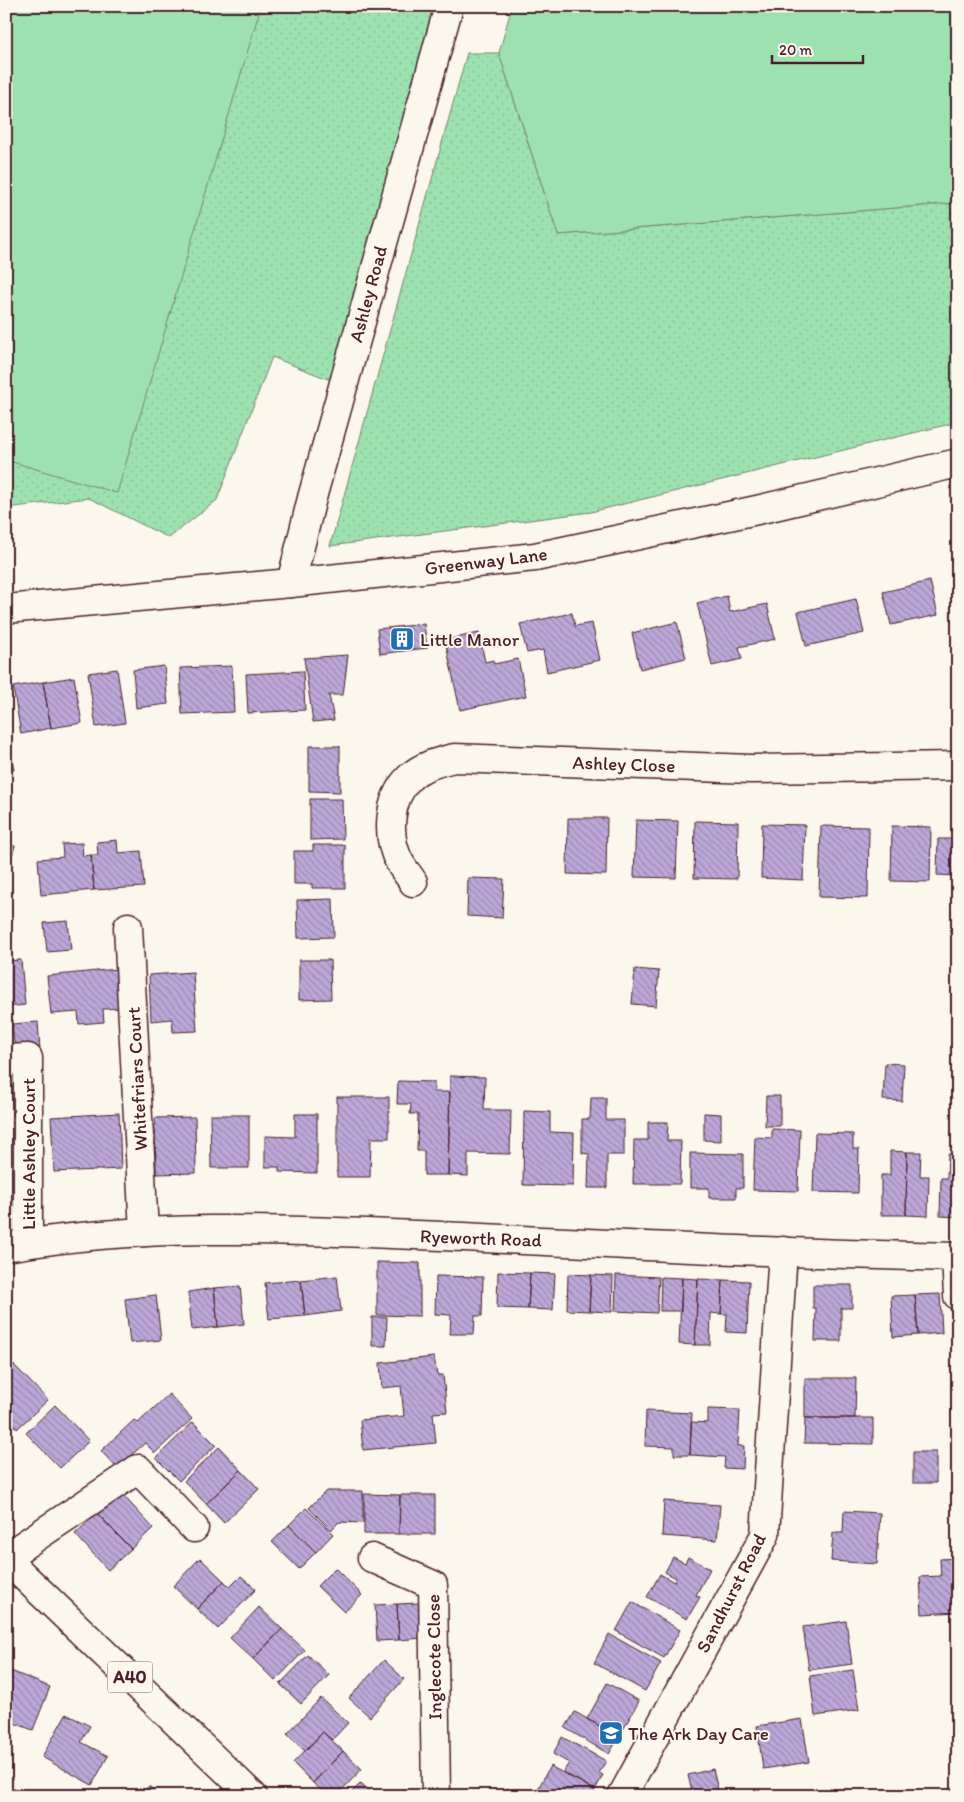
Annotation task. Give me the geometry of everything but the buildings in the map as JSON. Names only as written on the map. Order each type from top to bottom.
[{"type":"main road","name":"Ashley Road","points":[[291,583],[312,498],[449,6]]},
{"type":"main road","name":"Greenway Lane","points":[[6,609],[291,583],[535,557],[757,510],[958,463]]},
{"type":"main road","name":"Ashley Close","points":[[413,882],[399,862],[394,848],[391,818],[394,804],[408,778],[438,762],[454,758],[751,769],[958,766]]},
{"type":"main road","name":"Whitefriars Court","points":[[128,927],[144,1232]]},
{"type":"main road","name":"Little Ashley Court","points":[[6,1060],[28,1058],[17,1245]]},
{"type":"main road","name":"Ryeworth Road","points":[[17,1245],[190,1229],[356,1233],[957,1257],[958,1296]]},
{"type":"main road","name":"Sandhurst Road","points":[[622,1796],[765,1535],[783,1251]]},
{"type":"main road","points":[[6,1558],[138,1469],[194,1528]]},
{"type":"main road","name":"A40","points":[[6,1558],[253,1796]]},
{"type":"main road","name":"Inglecote Close","points":[[372,1558],[433,1585],[436,1796]]},
{"type":"green space","points":[[6,6],[446,6],[338,383],[272,357],[217,500],[169,538],[89,498],[6,508]]},
{"type":"green space","points":[[6,6],[261,6],[117,493],[6,460]]},
{"type":"green space","points":[[512,6],[958,6],[958,203],[558,235],[499,53]]},
{"type":"green space","points":[[467,53],[499,53],[558,235],[958,203],[958,422],[591,512],[330,546]]},
{"type":"place","name":"Little Manor","points":[[402,639]]},
{"type":"place","name":"The Ark Day Care","points":[[611,1733]]}]
